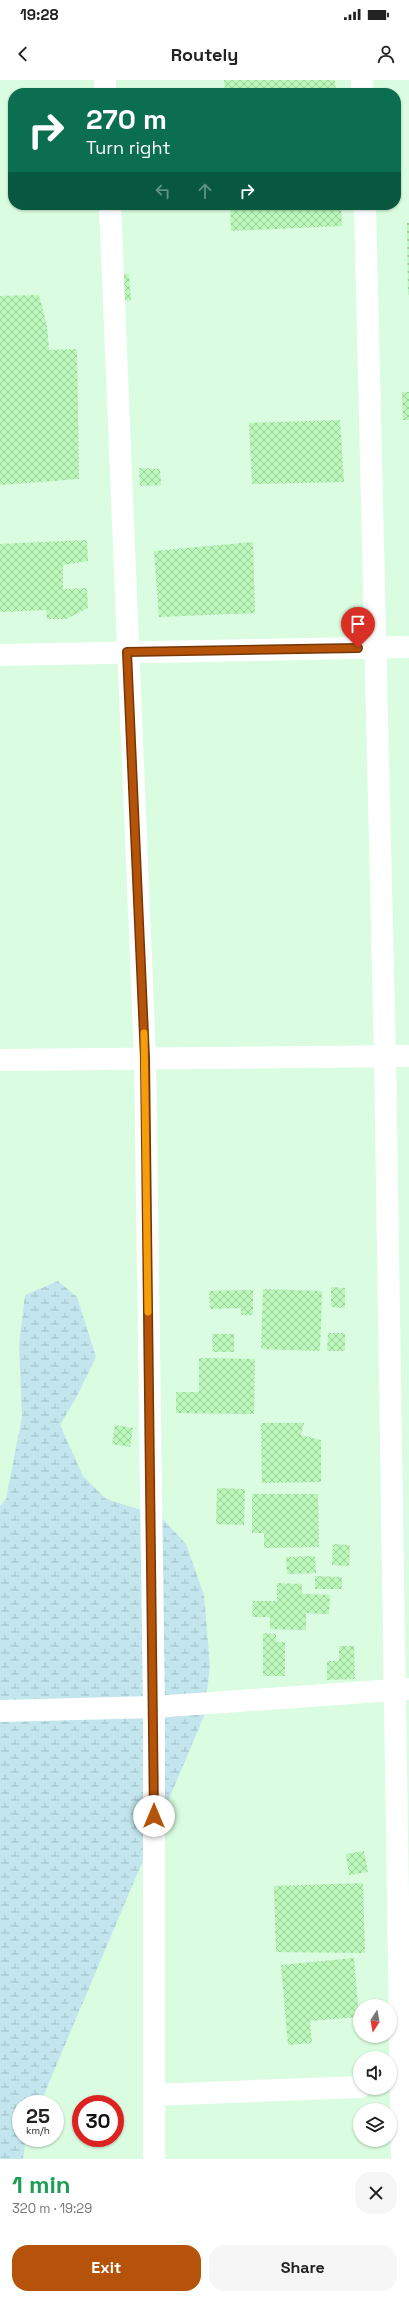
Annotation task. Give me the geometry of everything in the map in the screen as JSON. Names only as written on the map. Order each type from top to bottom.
[{"type":"street","points":[[110,210],[127,652],[145,1058],[154,1707],[154,2159]]},
{"type":"street","points":[[365,210],[374,648],[402,1689],[400,2085],[402,2159]]},
{"type":"street","points":[[0,655],[409,647]]},
{"type":"street","points":[[0,1060],[409,1056]]},
{"type":"street","points":[[0,1711],[154,1707],[402,1689]]},
{"type":"street","points":[[154,2095],[353,2087]]},
{"type":"shaded area","points":[[0,80],[409,80],[409,2159],[0,2159]]},
{"type":"green space","points":[[58,1281],[77,1297],[96,1357],[75,1400],[60,1425],[83,1476],[106,1499],[160,1516],[186,1544],[204,1595],[210,1666],[204,1716],[44,2095],[12,2095],[12,2147],[25,2147],[23,2159],[0,2159],[0,1506],[6,1499],[22,1417],[19,1345],[25,1295]]},
{"type":"building","points":[[224,80],[335,80],[336,88],[225,88]]},
{"type":"building","points":[[230,210],[341,210],[342,226],[231,231]]},
{"type":"building","points":[[407,223],[409,223],[409,295],[408,295]]},
{"type":"building","points":[[129,274],[131,301],[115,300],[115,275]]},
{"type":"building","points":[[39,295],[47,326],[49,350],[77,349],[79,479],[0,485],[0,296]]},
{"type":"building","points":[[402,392],[409,392],[409,420],[403,420]]},
{"type":"building","points":[[340,420],[344,482],[252,484],[249,423]]},
{"type":"building","points":[[139,468],[160,469],[161,485],[140,486]]},
{"type":"building","points":[[87,540],[88,561],[63,565],[63,589],[87,588],[88,608],[66,619],[47,619],[46,610],[0,612],[0,544]]},
{"type":"building","points":[[253,542],[255,613],[159,617],[154,551]]},
{"type":"building","points":[[331,1287],[345,1288],[345,1308],[331,1307]]},
{"type":"building","points":[[263,1289],[322,1291],[320,1351],[261,1349]]},
{"type":"building","points":[[253,1290],[253,1315],[241,1315],[241,1308],[210,1309],[209,1291]]},
{"type":"building","points":[[328,1333],[345,1333],[345,1351],[327,1351]]},
{"type":"building","points":[[212,1334],[234,1334],[234,1352],[213,1352]]},
{"type":"building","points":[[199,1358],[255,1359],[254,1414],[176,1413],[176,1392],[199,1392]]},
{"type":"building","points":[[261,1423],[304,1423],[301,1435],[321,1440],[321,1482],[262,1483]]},
{"type":"building","points":[[115,1425],[133,1428],[130,1447],[112,1444]]},
{"type":"building","points":[[217,1488],[245,1489],[244,1525],[216,1524]]},
{"type":"building","points":[[252,1494],[318,1494],[319,1547],[264,1548],[264,1533],[252,1533]]},
{"type":"building","points":[[333,1544],[350,1545],[349,1566],[332,1565]]},
{"type":"building","points":[[315,1556],[316,1573],[287,1574],[286,1557]]},
{"type":"building","points":[[315,1576],[342,1577],[342,1589],[315,1589]]},
{"type":"building","points":[[277,1583],[302,1584],[302,1594],[330,1595],[329,1614],[306,1613],[306,1630],[270,1629],[270,1617],[252,1617],[253,1601],[277,1601]]},
{"type":"building","points":[[263,1633],[276,1634],[276,1642],[285,1642],[285,1676],[263,1676]]},
{"type":"building","points":[[339,1646],[354,1646],[355,1679],[327,1680],[327,1661],[339,1661]]},
{"type":"building","points":[[364,1851],[368,1872],[349,1875],[346,1854]]},
{"type":"building","points":[[363,1883],[365,1953],[276,1952],[274,1886]]},
{"type":"building","points":[[354,1958],[357,1999],[353,1999],[353,2017],[310,2021],[312,2043],[288,2045],[281,1965]]},
{"type":"slow traffic","points":[[144,1033],[148,1312]]},
{"type":"route","points":[[154,1816],[154,1707],[145,1058],[127,652],[358,648]]}]
